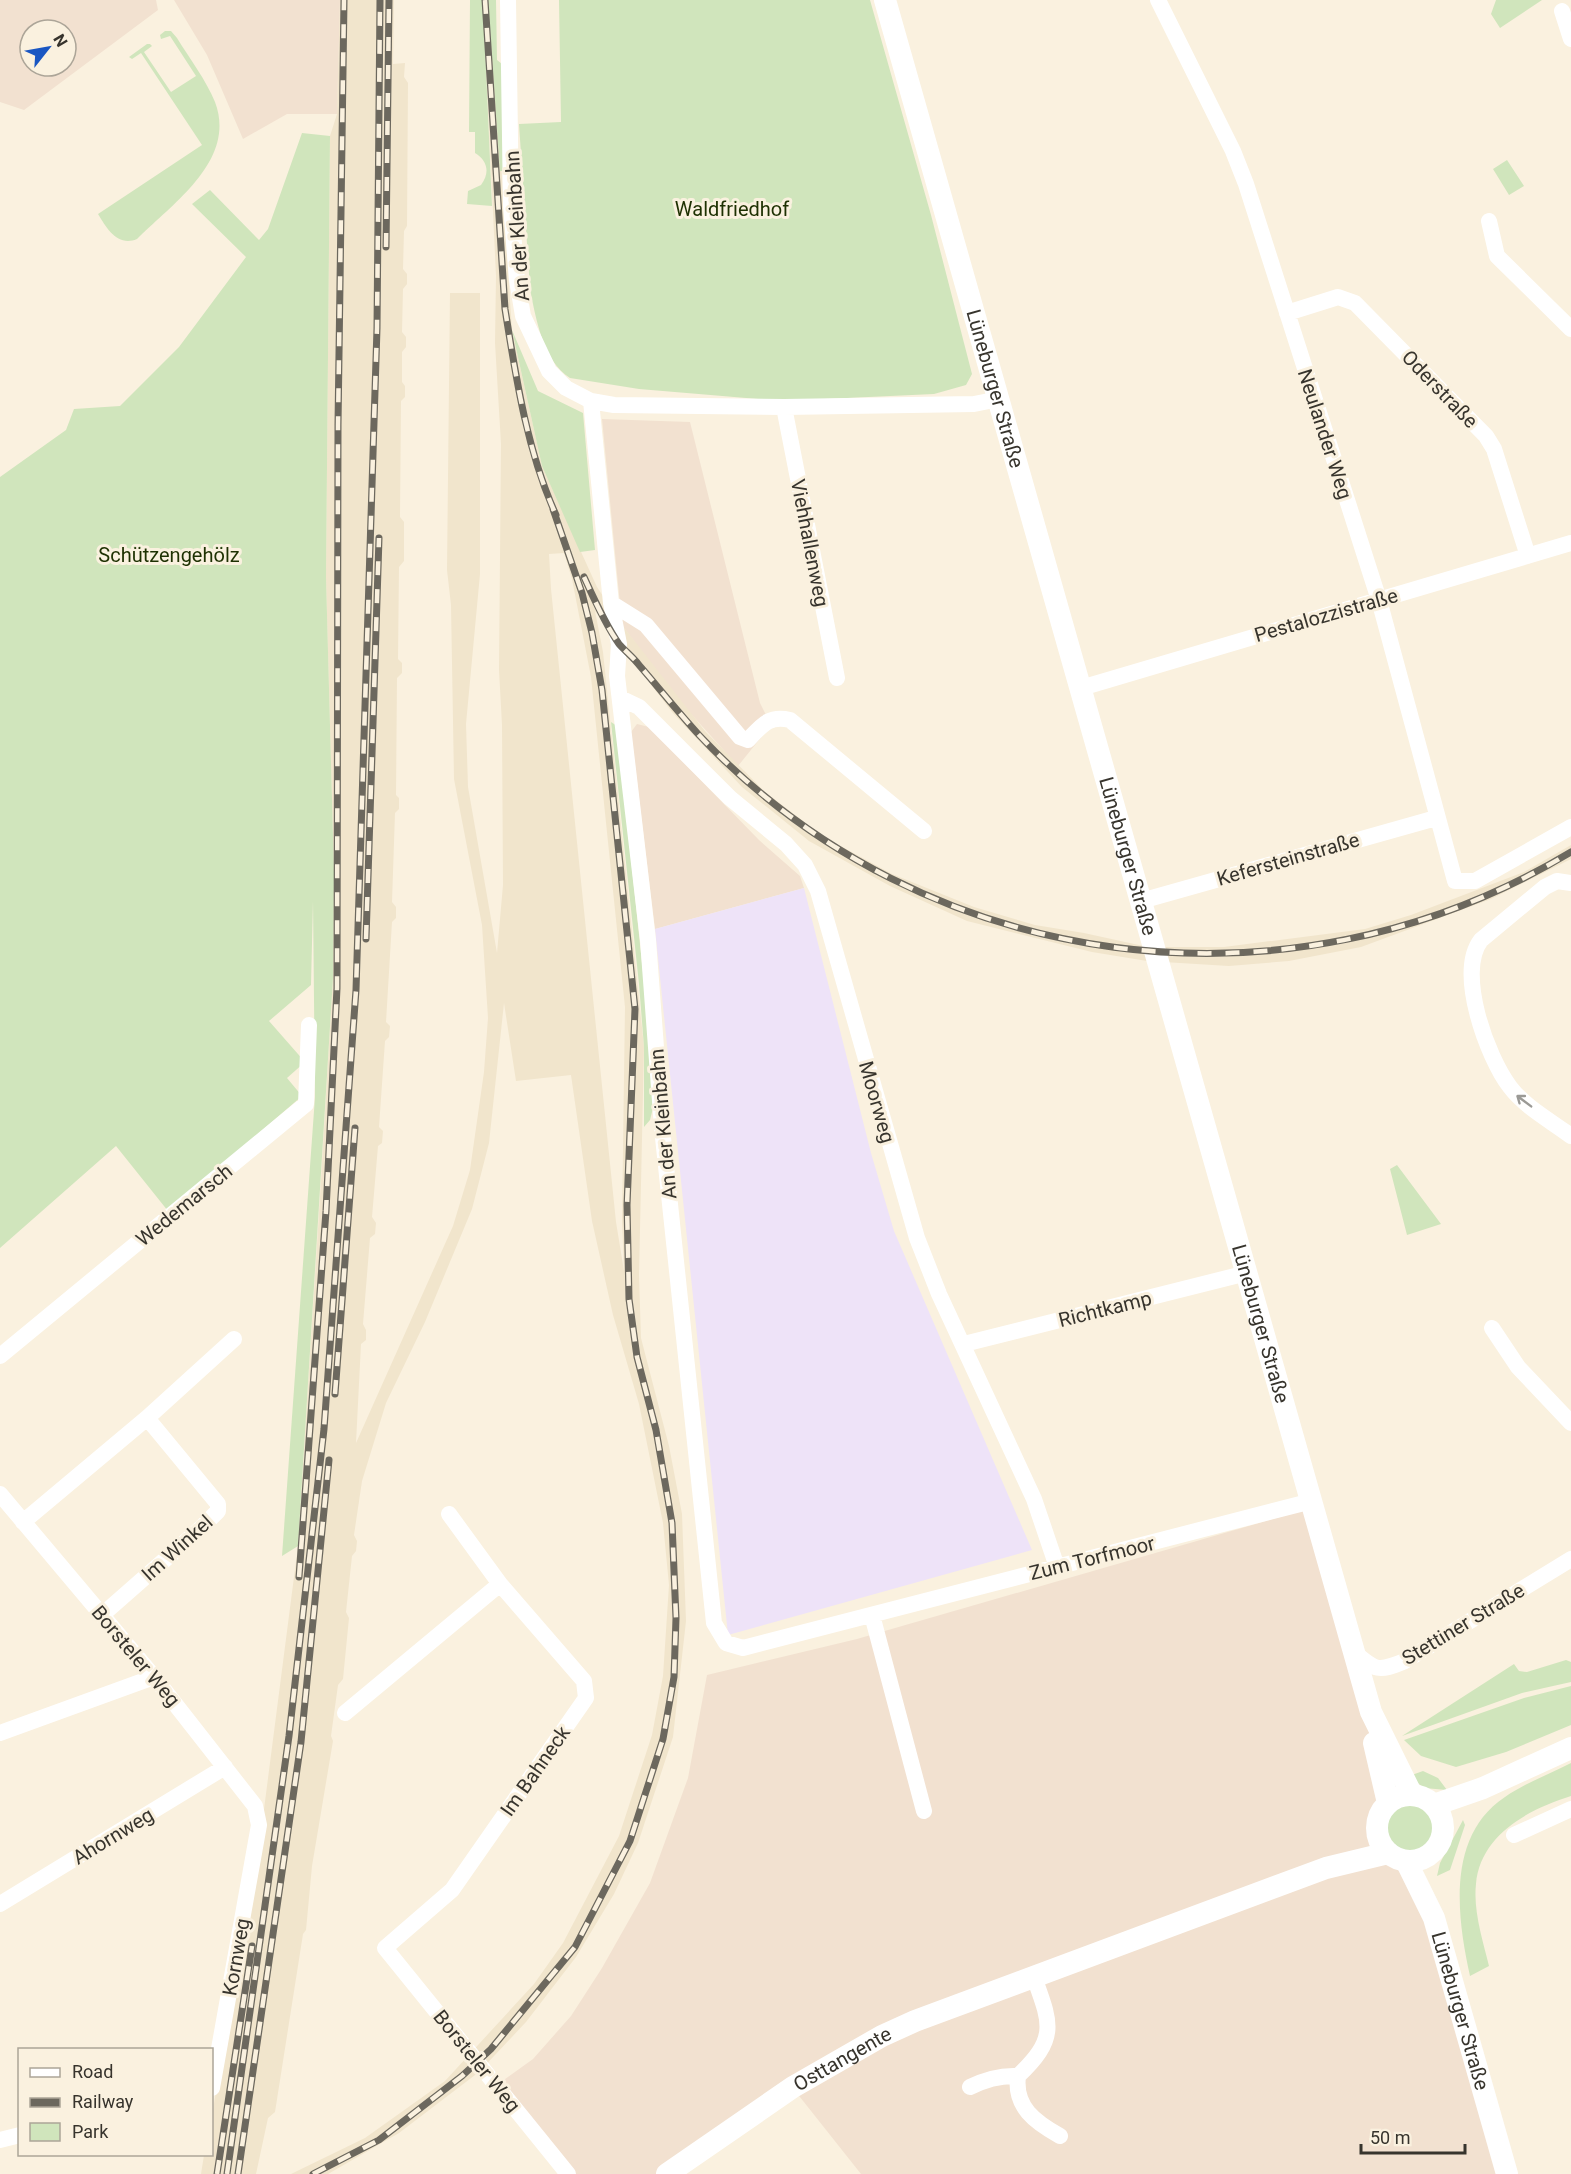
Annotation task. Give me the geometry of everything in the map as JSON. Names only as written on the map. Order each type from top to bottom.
[{"type":"main road","name":"Lüneburger Straße","points":[[885,0],[1371,1712],[1412,1795]]},
{"type":"main road","name":"Lüneburger Straße","points":[[1371,1712],[1371,1735],[1388,1803]]},
{"type":"main road","points":[[1439,1815],[1483,1788],[1571,1748]]},
{"type":"main road","points":[[1377,1833],[1378,1820],[1388,1803],[1399,1797],[1412,1795],[1424,1798],[1439,1815],[1440,1843],[1429,1856],[1397,1857]]},
{"type":"main road","name":"Lüneburger Straße","points":[[1377,1833],[1397,1857],[1434,1918]]},
{"type":"main road","name":"Osttangente","points":[[1326,1868],[1377,1833]]},
{"type":"main road","name":"Lüneburger Straße","points":[[1429,1856],[1434,1918],[1507,2174]]},
{"type":"main road","name":"Osttangente","points":[[666,2174],[793,2087],[849,2053],[915,2021],[1326,1868],[1397,1857]]},
{"type":"street","name":"An der Kleinbahn","points":[[508,0],[511,206],[517,280],[524,316],[549,371],[569,391],[591,401],[610,603],[619,644],[620,698],[648,940],[662,1128],[714,1623],[726,1643]]},
{"type":"street","name":"Neulander Weg","points":[[1158,0],[1233,151],[1379,600],[1436,818],[1455,881],[1475,881],[1571,828]]},
{"type":"street","points":[[1562,11],[1571,39]]},
{"type":"street","points":[[1489,221],[1497,256],[1571,328]]},
{"type":"street","name":"Oderstraße","points":[[1287,313],[1338,297],[1355,303],[1486,436],[1494,449],[1528,556]]},
{"type":"street","points":[[591,401],[614,405],[784,407],[974,404],[999,399]]},
{"type":"street","name":"Viehhallenweg","points":[[784,407],[837,678]]},
{"type":"street","name":"Pestalozzistraße","points":[[1081,688],[1571,543]]},
{"type":"street","points":[[610,603],[646,625],[740,737],[748,740],[765,721],[778,717],[790,720],[924,831]]},
{"type":"street","name":"Moorweg","points":[[620,698],[639,707],[698,768],[786,844],[805,865],[818,891],[917,1238],[939,1294],[1034,1499],[1057,1567]]},
{"type":"street","name":"Kefersteinstraße","points":[[1141,901],[1436,818]]},
{"type":"street","points":[[1571,883],[1557,881],[1545,887],[1481,940],[1473,950],[1471,974],[1478,1018],[1499,1069],[1516,1094],[1571,1136]]},
{"type":"street","name":"Wedemarsch","points":[[0,1356],[306,1104],[309,1025]]},
{"type":"street","name":"Richtkamp","points":[[964,1344],[1247,1273]]},
{"type":"street","points":[[1492,1328],[1518,1367],[1571,1423]]},
{"type":"street","points":[[23,1522],[147,1418],[234,1339]]},
{"type":"street","name":"Im Winkel","points":[[102,1615],[218,1511],[218,1504],[147,1418]]},
{"type":"street","name":"Borsteler Weg","points":[[0,1494],[154,1677],[225,1767],[255,1806],[260,1825]]},
{"type":"street","name":"Zum Torfmoor","points":[[726,1643],[743,1648],[1312,1502]]},
{"type":"street","name":"Im Bahneck","points":[[385,1948],[452,1890],[586,1698],[584,1681],[500,1584],[449,1514]]},
{"type":"street","name":"Stettiner Straße","points":[[1354,1652],[1373,1668],[1384,1670],[1405,1661],[1571,1559]]},
{"type":"street","points":[[345,1713],[500,1584]]},
{"type":"street","points":[[872,1615],[924,1811]]},
{"type":"street","points":[[0,1733],[154,1677]]},
{"type":"street","name":"Ahornweg","points":[[0,1904],[225,1767]]},
{"type":"street","points":[[1514,1835],[1571,1809]]},
{"type":"street","name":"Kornweg","points":[[213,2083],[260,1825]]},
{"type":"street","name":"Borsteler Weg","points":[[385,1948],[568,2174]]},
{"type":"street","points":[[970,2088],[985,2079],[1018,2076],[1037,2058],[1046,2042],[1049,2019],[1034,1977]]},
{"type":"street","points":[[1018,2076],[1017,2088],[1023,2107],[1037,2123],[1060,2136]]},
{"type":"street","points":[[0,2140],[18,2136]]},
{"type":"shaded area","points":[[0,0],[156,0],[158,10],[78,70],[78,18],[18,18],[18,78],[67,78],[24,110],[0,102]]},
{"type":"shaded area","points":[[174,0],[340,0],[337,114],[287,114],[243,139],[207,55]]},
{"type":"shaded area","points":[[340,0],[394,0],[393,64],[405,63],[404,77],[408,83],[407,226],[404,231],[403,269],[407,274],[407,284],[403,289],[402,332],[406,337],[406,347],[402,352],[402,382],[405,386],[405,397],[401,401],[400,517],[404,522],[404,561],[399,567],[398,659],[402,663],[402,673],[397,678],[396,795],[399,798],[399,809],[395,813],[392,902],[396,907],[396,918],[392,922],[386,1022],[390,1026],[389,1037],[385,1041],[379,1127],[383,1131],[382,1143],[378,1146],[372,1217],[376,1223],[375,1234],[370,1238],[363,1324],[366,1330],[366,1340],[361,1344],[356,1443],[453,1226],[470,1170],[484,1072],[488,1018],[482,925],[454,779],[451,605],[447,570],[450,293],[480,293],[480,574],[466,724],[468,787],[497,953],[503,885],[502,725],[499,670],[501,444],[495,343],[496,276],[483,0],[490,0],[512,330],[542,466],[597,587],[622,625],[705,731],[765,792],[824,837],[892,874],[974,907],[1035,925],[1148,947],[1224,947],[1365,929],[1411,915],[1524,872],[1571,845],[1571,859],[1491,899],[1361,947],[1289,961],[1229,966],[1147,961],[1092,952],[967,921],[890,886],[809,841],[742,787],[672,712],[595,611],[603,652],[644,1047],[639,1275],[641,1338],[669,1446],[682,1514],[686,1621],[673,1737],[638,1843],[614,1894],[576,1957],[526,2022],[479,2072],[399,2133],[328,2174],[291,2174],[365,2138],[445,2081],[534,1984],[563,1943],[619,1836],[652,1735],[663,1676],[669,1585],[663,1523],[639,1404],[613,1315],[592,1221],[571,1075],[516,1081],[504,1003],[489,1143],[472,1209],[425,1322],[386,1403],[362,1481],[354,1535],[357,1541],[356,1551],[352,1556],[346,1612],[349,1618],[343,1679],[338,1685],[331,1736],[333,1741],[312,1866],[306,1930],[303,1934],[275,2112],[268,2118],[256,2174],[201,2174],[204,2156],[213,2156],[213,2109],[263,1817],[298,1546],[333,978],[334,873],[326,577],[330,136],[337,114]],"holes":[[[564,553],[572,579],[591,677],[625,1007],[622,1219],[624,1271],[616,1222],[549,554]]]},
{"type":"shaded area","points":[[602,419],[690,422],[760,703],[771,725],[738,766],[673,694],[622,625]]},
{"type":"shaded area","points":[[637,724],[649,727],[759,840],[800,876],[804,888],[655,929],[631,732]]},
{"type":"shaded area","points":[[804,888],[871,1153],[894,1231],[1032,1550],[728,1635],[655,929]]},
{"type":"shaded area","points":[[1318,1506],[1405,1795],[1393,1799],[1383,1807],[1377,1820],[1376,1833],[1382,1848],[1406,1862],[1507,2174],[861,2174],[792,2087],[667,2174],[569,2174],[501,2082],[533,2059],[571,2016],[602,1968],[650,1883],[688,1778],[707,1675],[857,1639]]},
{"type":"green space","points":[[470,0],[483,0],[492,206],[467,204],[468,191],[481,185],[486,176],[485,163],[475,153],[475,132],[469,132]]},
{"type":"green space","points":[[488,0],[496,0],[497,60],[502,64],[506,171],[500,171]]},
{"type":"green space","name":"Waldfriedhof","points":[[559,0],[870,0],[931,215],[972,374],[966,385],[934,394],[781,401],[639,389],[570,378],[561,371],[553,361],[542,338],[530,289],[519,124],[561,122]]},
{"type":"green space","points":[[1496,0],[1542,0],[1500,28],[1491,14]]},
{"type":"green space","points":[[165,31],[171,31],[177,38],[215,102],[219,123],[217,143],[198,179],[183,195],[137,239],[124,241],[109,231],[98,214],[202,145],[141,53],[132,59],[129,57],[150,44],[152,46],[144,52],[171,92],[196,76],[170,36],[161,39],[160,35]]},
{"type":"green space","name":"Schützengehölz","points":[[302,133],[330,136],[326,577],[334,873],[333,978],[298,1546],[282,1556],[315,1097],[313,901],[311,985],[269,1021],[305,1062],[287,1078],[302,1096],[168,1211],[116,1146],[0,1248],[0,477],[66,430],[74,409],[120,406],[179,347],[246,257],[192,204],[210,190],[259,240],[268,229]]},
{"type":"green space","points":[[1507,160],[1524,186],[1509,195],[1493,169]]},
{"type":"green space","points":[[512,330],[538,391],[583,413],[595,550],[580,552],[542,466]]},
{"type":"green space","points":[[611,722],[617,726],[650,1039],[654,1104],[650,1120],[644,1127],[644,1047],[639,984]]},
{"type":"green space","points":[[1397,1165],[1441,1224],[1407,1235],[1390,1169]]},
{"type":"green space","points":[[1566,1660],[1571,1662],[1571,1682],[1522,1693],[1402,1736],[1514,1664],[1519,1671],[1527,1672]]},
{"type":"green space","points":[[1571,1686],[1571,1725],[1506,1752],[1456,1767],[1421,1756],[1404,1740],[1524,1698]]},
{"type":"green space","points":[[1571,1763],[1571,1796],[1539,1808],[1509,1826],[1487,1851],[1480,1867],[1475,1894],[1479,1926],[1489,1966],[1470,1976],[1462,1929],[1460,1879],[1473,1833],[1486,1813],[1505,1797]]},
{"type":"green space","points":[[1423,1771],[1438,1778],[1447,1790],[1424,1788],[1409,1776]]},
{"type":"green space","points":[[1405,1804],[1415,1804],[1428,1811],[1435,1824],[1435,1834],[1428,1847],[1415,1854],[1405,1854],[1396,1850],[1389,1843],[1385,1834],[1385,1824],[1389,1815],[1396,1808]]},
{"type":"green space","points":[[1463,1820],[1465,1825],[1450,1870],[1437,1876],[1440,1863]]},
{"type":"railway","points":[[299,1577],[326,1211],[337,988],[338,425],[344,0]]},
{"type":"railway","points":[[227,2174],[289,1736],[324,1429],[356,990],[377,328],[380,0]]},
{"type":"railway","points":[[386,247],[389,0]]},
{"type":"railway","points":[[485,0],[505,309],[518,388],[530,440],[537,466],[556,515]]},
{"type":"railway","points":[[313,2174],[379,2140],[462,2076],[491,2049],[575,1947],[630,1841],[663,1739],[674,1677],[676,1618],[672,1523],[656,1430],[637,1357],[629,1299],[627,1205],[635,1009],[602,690],[582,593],[553,509]]},
{"type":"railway","points":[[366,939],[379,538]]},
{"type":"railway","points":[[584,577],[604,620],[619,644],[699,735],[790,816],[891,878],[1000,922],[1114,947],[1231,953],[1348,939],[1462,906],[1571,852]]},
{"type":"railway","points":[[335,1394],[355,1128]]},
{"type":"railway","points":[[238,2174],[301,1742],[329,1460]]},
{"type":"railway","points":[[217,2174],[252,1946]]}]
